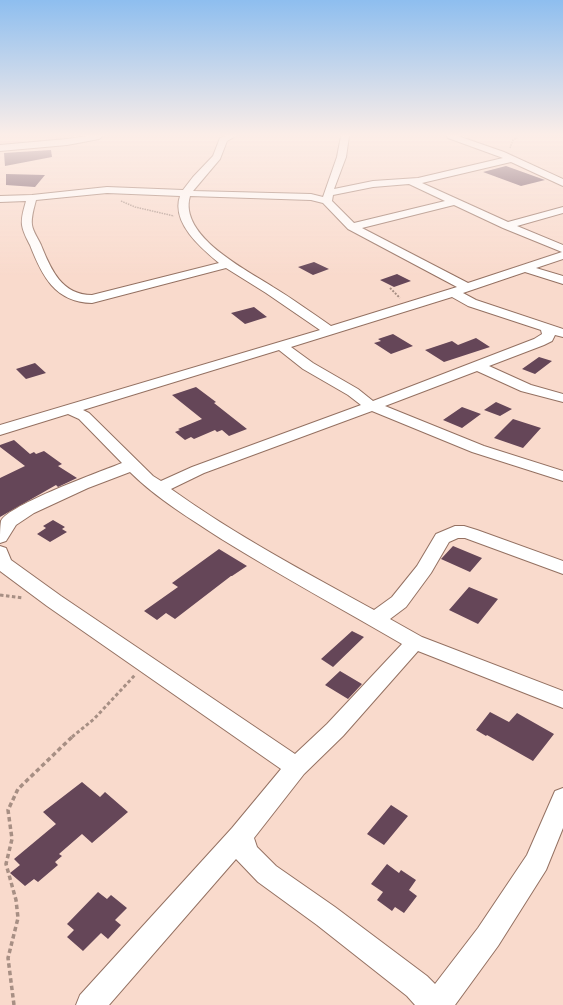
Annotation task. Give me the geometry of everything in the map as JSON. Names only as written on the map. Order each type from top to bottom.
[{"type":"street","points":[[192,183],[186,193],[183,206],[186,218],[192,229],[228,264],[258,282],[330,331]]},
{"type":"street","points":[[328,197],[331,183]]},
{"type":"street","points":[[0,199],[32,198],[107,190],[328,197],[368,185],[399,183]]},
{"type":"street","points":[[414,183],[507,226],[563,249]]},
{"type":"street","points":[[328,197],[352,227],[467,287]]},
{"type":"street","points":[[32,198],[27,225],[39,258],[54,282],[71,297],[78,299],[92,299],[228,264]]},
{"type":"street","points":[[352,227],[454,202]]},
{"type":"street","points":[[507,226],[563,210]]},
{"type":"street","points":[[0,430],[412,306],[563,255]]},
{"type":"street","points":[[525,268],[563,280]]},
{"type":"street","points":[[452,292],[472,303],[563,333]]},
{"type":"street","points":[[159,488],[198,470],[478,366],[547,338],[549,334],[547,328]]},
{"type":"street","points":[[281,345],[308,366],[353,392],[371,406],[478,449],[563,476]]},
{"type":"street","points":[[478,366],[526,388],[563,398]]},
{"type":"street","points":[[69,409],[84,416],[147,479],[196,515],[241,543],[415,642],[563,700]]},
{"type":"street","points":[[0,537],[9,522],[28,509],[82,484],[133,465]]},
{"type":"street","points":[[375,620],[399,602],[424,568],[442,538],[449,534],[464,532],[471,534],[563,568]]},
{"type":"street","points":[[0,552],[2,563],[54,601],[296,767]]},
{"type":"street","points":[[90,1005],[241,836],[296,767],[335,730],[415,642]]},
{"type":"street","points":[[241,836],[246,853],[267,874],[326,916],[411,981],[436,1005],[488,937],[537,862],[563,798]]},
{"type":"path","points":[[120,201],[135,207],[186,218]]},
{"type":"path","points":[[14,1005],[8,958],[18,918],[16,900],[6,864],[12,839],[8,810],[18,789],[68,741],[94,719],[146,663]]},
{"type":"building","points":[[6,183],[38,183],[35,187],[6,185]]},
{"type":"building","points":[[513,183],[533,183],[521,186]]},
{"type":"building","points":[[314,262],[329,269],[313,275],[298,267]]},
{"type":"building","points":[[397,274],[411,281],[394,287],[380,280]]},
{"type":"building","points":[[254,307],[267,317],[245,324],[231,313]]},
{"type":"building","points":[[393,334],[413,346],[391,354],[374,343],[381,341],[378,339]]},
{"type":"building","points":[[476,338],[490,347],[444,362],[425,350],[452,341],[458,345]]},
{"type":"building","points":[[539,357],[552,361],[535,374],[522,369]]},
{"type":"building","points":[[35,363],[46,373],[26,379],[16,369]]},
{"type":"building","points":[[196,387],[247,429],[229,436],[222,430],[217,432],[215,430],[194,439],[191,437],[185,440],[175,432],[180,430],[178,429],[202,419],[172,395]]},
{"type":"building","points":[[496,402],[512,409],[500,416],[484,410]]},
{"type":"building","points":[[462,407],[481,414],[462,428],[443,420]]},
{"type":"building","points":[[513,419],[541,428],[523,448],[494,438]]},
{"type":"building","points":[[14,440],[30,454],[34,452],[36,454],[44,451],[62,464],[58,466],[77,478],[58,487],[56,485],[0,517],[0,478],[25,466],[0,447],[0,445]]},
{"type":"building","points":[[53,520],[65,527],[62,529],[67,532],[50,542],[37,534],[46,528],[43,526]]},
{"type":"building","points":[[453,546],[482,558],[470,572],[441,559]]},
{"type":"building","points":[[219,549],[247,566],[231,576],[175,619],[166,613],[157,620],[144,611],[178,587],[172,583]]},
{"type":"building","points":[[469,587],[498,599],[478,624],[449,610]]},
{"type":"building","points":[[352,631],[364,637],[333,667],[321,659]]},
{"type":"building","points":[[340,671],[362,684],[348,699],[325,685]]},
{"type":"building","points":[[490,712],[509,722],[517,713],[554,734],[533,761],[476,730]]},
{"type":"building","points":[[82,782],[100,797],[105,792],[128,812],[92,843],[82,834],[59,854],[62,856],[55,862],[58,865],[38,882],[34,879],[25,886],[10,873],[20,865],[14,859],[56,824],[43,812]]},
{"type":"building","points":[[391,805],[408,816],[384,845],[367,834]]},
{"type":"building","points":[[387,864],[399,873],[401,870],[416,880],[409,890],[417,896],[404,913],[395,907],[392,911],[377,900],[383,892],[371,884]]},
{"type":"building","points":[[98,892],[107,899],[111,895],[127,908],[115,920],[121,925],[108,939],[101,933],[83,951],[67,937],[74,930],[67,924]]}]
